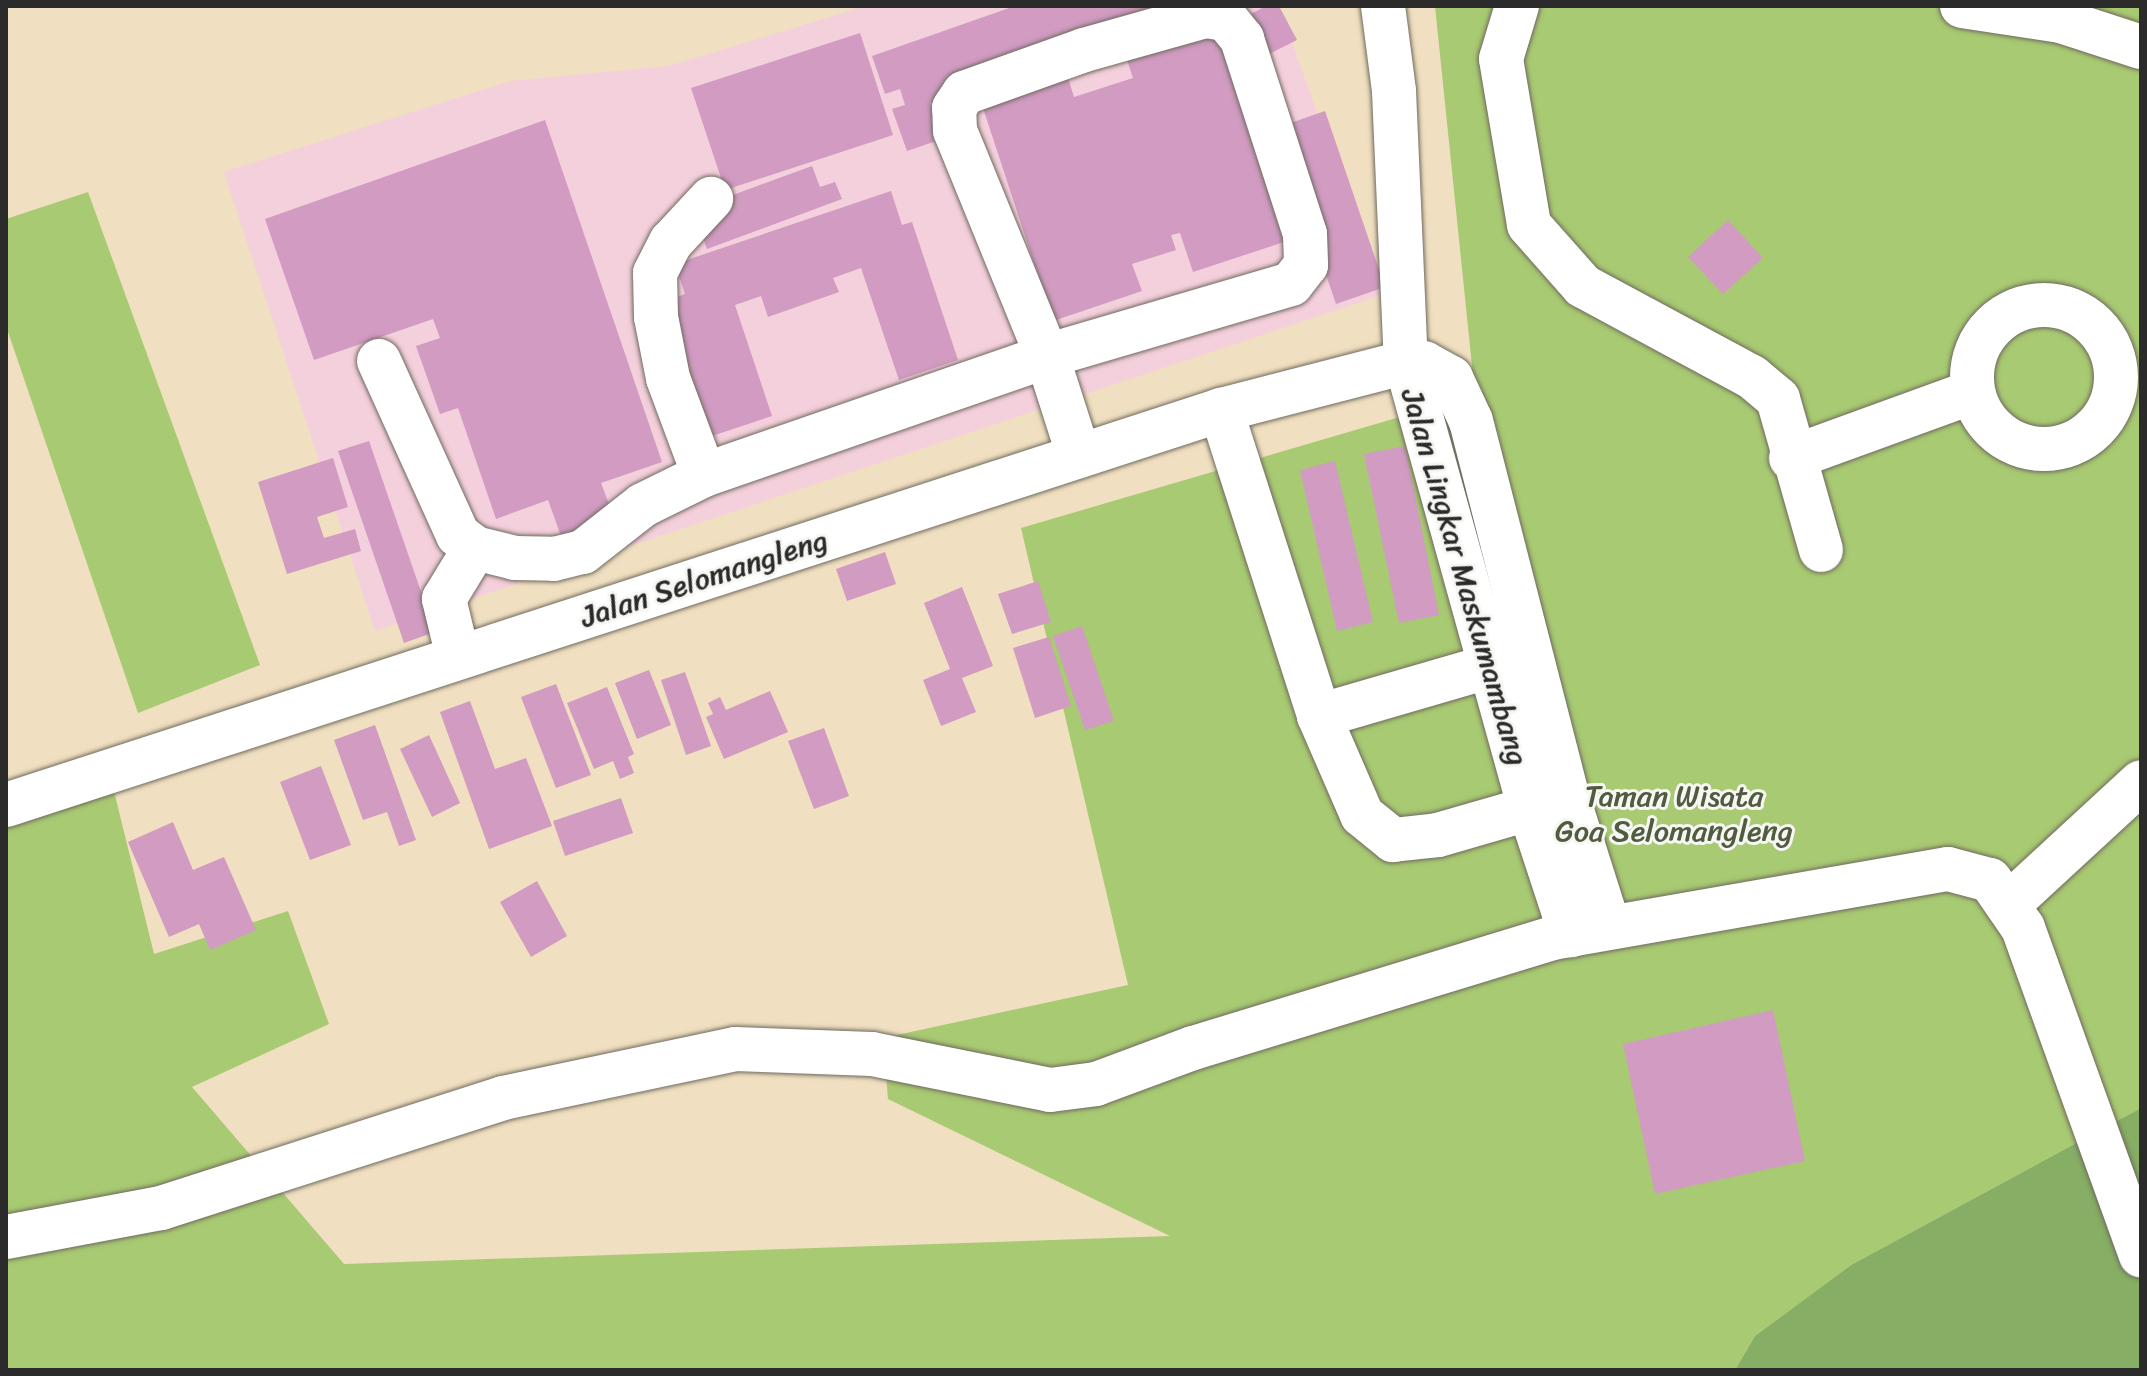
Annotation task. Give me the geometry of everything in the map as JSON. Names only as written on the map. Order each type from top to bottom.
[{"type":"street","points":[[1383,6],[1394,91],[1406,362]]},
{"type":"street","points":[[1517,6],[1501,59],[1529,225],[1583,286],[1752,377],[1778,399],[1791,458],[1821,550]]},
{"type":"street","points":[[1962,6],[2061,21],[2141,47]]},
{"type":"street","points":[[379,361],[458,535],[475,548],[541,559],[583,552],[643,505],[704,475],[1047,356],[1291,284],[1306,265],[1305,234],[1242,39],[1226,19],[1205,16],[1084,50],[964,93],[954,108],[955,131],[1047,356],[1079,456]]},
{"type":"street","points":[[704,475],[668,378],[656,317],[655,273],[671,242],[711,199]]},
{"type":"street","name":"Jalan Selomangleng","points":[[6,805],[1221,410],[1406,362]]},
{"type":"street","name":"Jalan Lingkar Maskumambang","points":[[1548,802],[1533,654],[1471,421],[1451,378],[1424,363],[1406,362],[1492,665],[1548,802],[1590,931]]},
{"type":"street","points":[[1791,458],[1972,392]]},
{"type":"street","points":[[1221,410],[1319,716],[1362,815],[1393,840],[1438,835],[1548,802]]},
{"type":"street","points":[[458,657],[444,599],[475,548]]},
{"type":"street","points":[[1319,716],[1533,654]]},
{"type":"street","points":[[2010,903],[2141,782]]},
{"type":"street","points":[[6,1237],[161,1208],[503,1098],[735,1049],[872,1054],[1050,1090],[1096,1084],[1471,961],[1590,931],[1681,920],[1948,869],[1990,880],[2010,903],[2141,1255]]},
{"type":"shaded area","points":[[866,6],[1279,6],[1382,295],[375,631],[224,172],[510,81],[669,66]]},
{"type":"green space","name":"Taman Wisata Goa Selomangleng","points":[[1435,6],[2141,6],[2141,1108],[1851,1265],[1755,1336],[1735,1370],[6,1370],[6,820],[112,783],[154,954],[288,911],[329,1024],[192,1087],[344,1264],[1170,1236],[888,1099],[883,1038],[1128,985],[1021,528],[1475,395]]},
{"type":"green space","points":[[88,192],[260,665],[138,713],[6,326],[6,219]]},
{"type":"green space","points":[[2141,1108],[2141,1370],[1735,1370],[1755,1336],[1851,1265]]},
{"type":"building","points":[[1015,6],[1175,6],[930,103],[942,139],[907,151],[892,109],[905,105],[900,89],[885,94],[872,56]]},
{"type":"building","points":[[1266,6],[1279,6],[1297,40],[1265,56],[1245,17]]},
{"type":"building","points":[[1219,23],[1290,240],[1193,272],[1180,233],[1171,235],[1176,250],[1132,264],[1142,291],[1053,321],[980,99],[1066,71],[1074,97],[1133,78],[1125,54]]},
{"type":"building","points":[[860,33],[893,135],[725,190],[691,88]]},
{"type":"building","points":[[1325,111],[1385,287],[1336,304],[1276,128]]},
{"type":"building","points":[[545,120],[662,462],[601,483],[615,520],[562,539],[548,500],[496,519],[458,408],[440,414],[416,346],[440,338],[433,319],[314,360],[265,219]]},
{"type":"building","points":[[812,166],[820,187],[835,182],[842,199],[707,249],[698,224],[719,200]]},
{"type":"building","points":[[891,191],[902,225],[912,222],[958,360],[899,380],[861,268],[833,278],[839,292],[768,317],[761,296],[735,305],[772,416],[706,438],[661,303],[685,294],[675,264]]},
{"type":"building","points":[[1728,220],[1763,258],[1723,294],[1688,257]]},
{"type":"building","points":[[369,441],[435,632],[404,643],[338,451]]},
{"type":"building","points":[[1405,446],[1439,615],[1399,623],[1364,454]]},
{"type":"building","points":[[333,458],[348,507],[317,517],[324,538],[355,529],[361,551],[287,574],[258,482]]},
{"type":"building","points":[[1335,461],[1373,622],[1337,631],[1300,470]]},
{"type":"building","points":[[885,552],[896,584],[847,601],[836,569]]},
{"type":"building","points":[[1038,581],[1051,622],[1012,634],[998,594]]},
{"type":"building","points":[[962,587],[993,666],[962,678],[976,712],[941,726],[923,680],[950,669],[924,603]]},
{"type":"building","points":[[1082,626],[1114,721],[1085,730],[1053,636]]},
{"type":"building","points":[[1049,637],[1071,706],[1035,718],[1013,648]]},
{"type":"building","points":[[649,670],[671,725],[637,739],[615,683]]},
{"type":"building","points":[[685,672],[711,746],[686,755],[661,680]]},
{"type":"building","points":[[556,684],[591,775],[556,788],[521,697]]},
{"type":"building","points":[[607,687],[634,754],[628,757],[634,773],[620,779],[613,761],[594,769],[567,703]]},
{"type":"building","points":[[770,691],[788,732],[724,759],[706,717],[713,714],[708,703],[720,697],[726,710]]},
{"type":"building","points":[[470,701],[495,769],[526,758],[552,826],[489,849],[440,712]]},
{"type":"building","points":[[375,725],[416,840],[399,846],[387,812],[363,820],[334,740]]},
{"type":"building","points":[[824,728],[849,796],[814,809],[788,741]]},
{"type":"building","points":[[429,735],[460,803],[432,817],[400,749]]},
{"type":"building","points":[[321,766],[351,845],[310,860],[280,782]]},
{"type":"building","points":[[621,798],[633,833],[565,856],[553,821]]},
{"type":"building","points":[[173,822],[193,870],[224,857],[256,930],[210,950],[199,924],[169,937],[128,842]]},
{"type":"building","points":[[537,881],[567,936],[531,957],[500,902]]},
{"type":"building","points":[[1773,1010],[1805,1161],[1655,1194],[1623,1044]]}]
